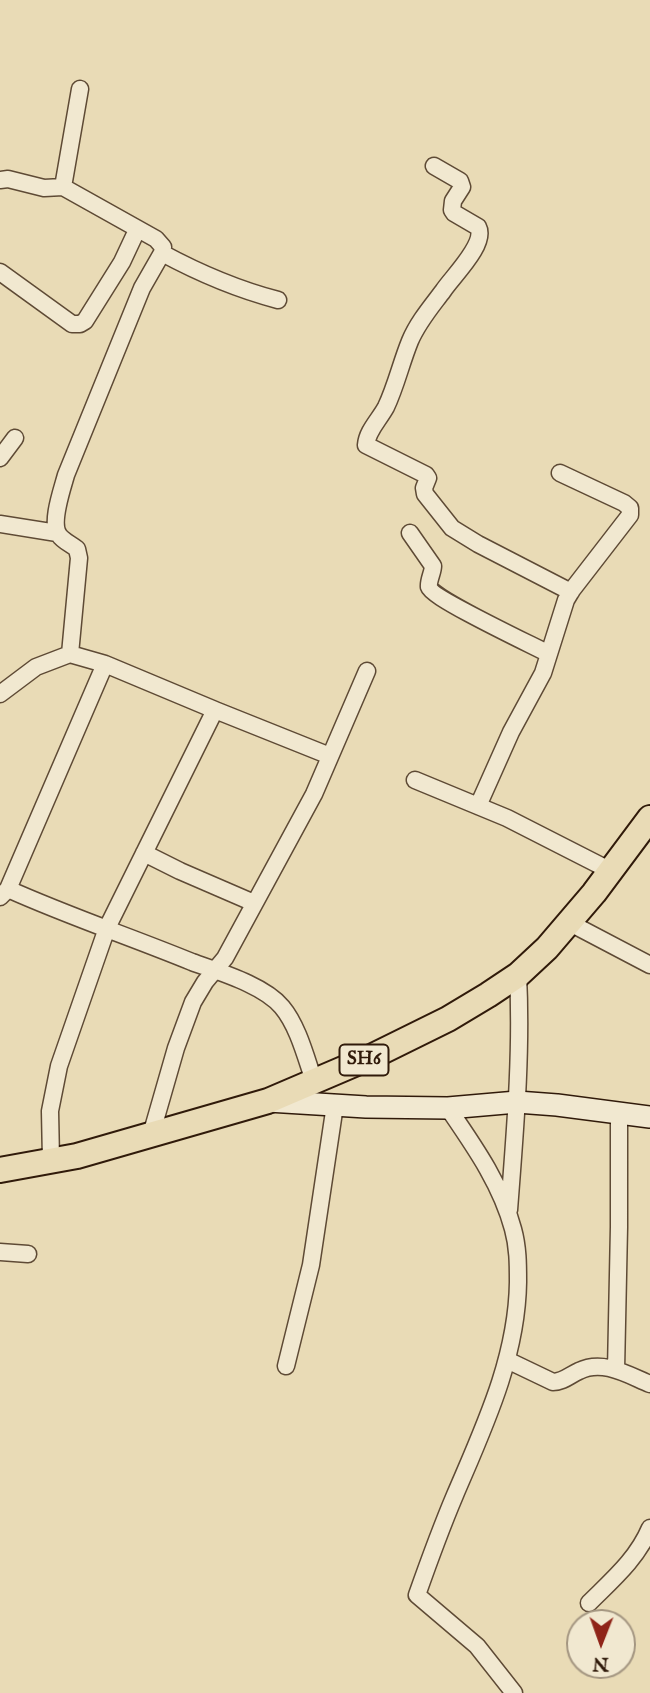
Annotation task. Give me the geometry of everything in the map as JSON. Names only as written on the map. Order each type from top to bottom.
[{"type":"main road","name":"SH6","points":[[0,1170],[77,1156],[268,1101],[371,1057],[448,1019],[518,975],[547,948],[570,923],[650,818]]},
{"type":"main road","points":[[268,1101],[366,1107],[448,1108],[517,1102],[650,1117]]},
{"type":"street","points":[[63,187],[80,89]]},
{"type":"street","points":[[434,166],[460,181],[461,190],[453,201],[452,210],[478,227],[481,236],[466,263],[420,323],[385,409],[369,433],[366,446],[426,475],[428,478],[425,494],[452,528],[571,592]]},
{"type":"street","points":[[0,180],[8,179],[44,188],[63,187],[162,244],[162,253],[142,288],[66,475],[55,521],[57,533],[77,549],[79,558],[70,654]]},
{"type":"street","points":[[0,272],[72,324],[80,324],[85,321],[122,262],[137,229]]},
{"type":"street","points":[[162,253],[220,282],[278,300]]},
{"type":"street","points":[[0,458],[15,438]]},
{"type":"street","points":[[478,806],[511,732],[543,673],[561,612],[571,592],[629,517],[630,508],[624,503],[560,473]]},
{"type":"street","points":[[0,524],[57,533]]},
{"type":"street","points":[[410,533],[433,566],[429,585],[431,591],[549,654]]},
{"type":"street","points":[[0,694],[36,667],[70,654],[105,664],[330,756]]},
{"type":"street","points":[[105,664],[4,893],[107,928],[265,993],[282,1008],[292,1022],[314,1081]]},
{"type":"street","points":[[151,1135],[176,1048],[193,1002],[225,958],[314,794],[367,671]]},
{"type":"street","points":[[51,1160],[50,1111],[54,1084],[107,928],[215,710]]},
{"type":"street","points":[[415,780],[507,818],[611,871]]},
{"type":"street","points":[[144,853],[254,904]]},
{"type":"street","points":[[570,923],[650,965]]},
{"type":"street","points":[[509,1213],[517,1102],[520,1013],[518,975]]},
{"type":"street","points":[[286,1366],[311,1265],[335,1105]]},
{"type":"street","points":[[448,1108],[478,1151],[503,1196],[518,1255],[518,1295],[507,1360],[488,1416],[417,1595],[477,1646],[514,1693]]},
{"type":"street","points":[[616,1370],[619,1113]]},
{"type":"street","points":[[0,1251],[27,1254]]},
{"type":"street","points":[[507,1360],[556,1382],[591,1366],[602,1366],[650,1384]]},
{"type":"street","points":[[589,1603],[627,1565],[650,1528]]}]
